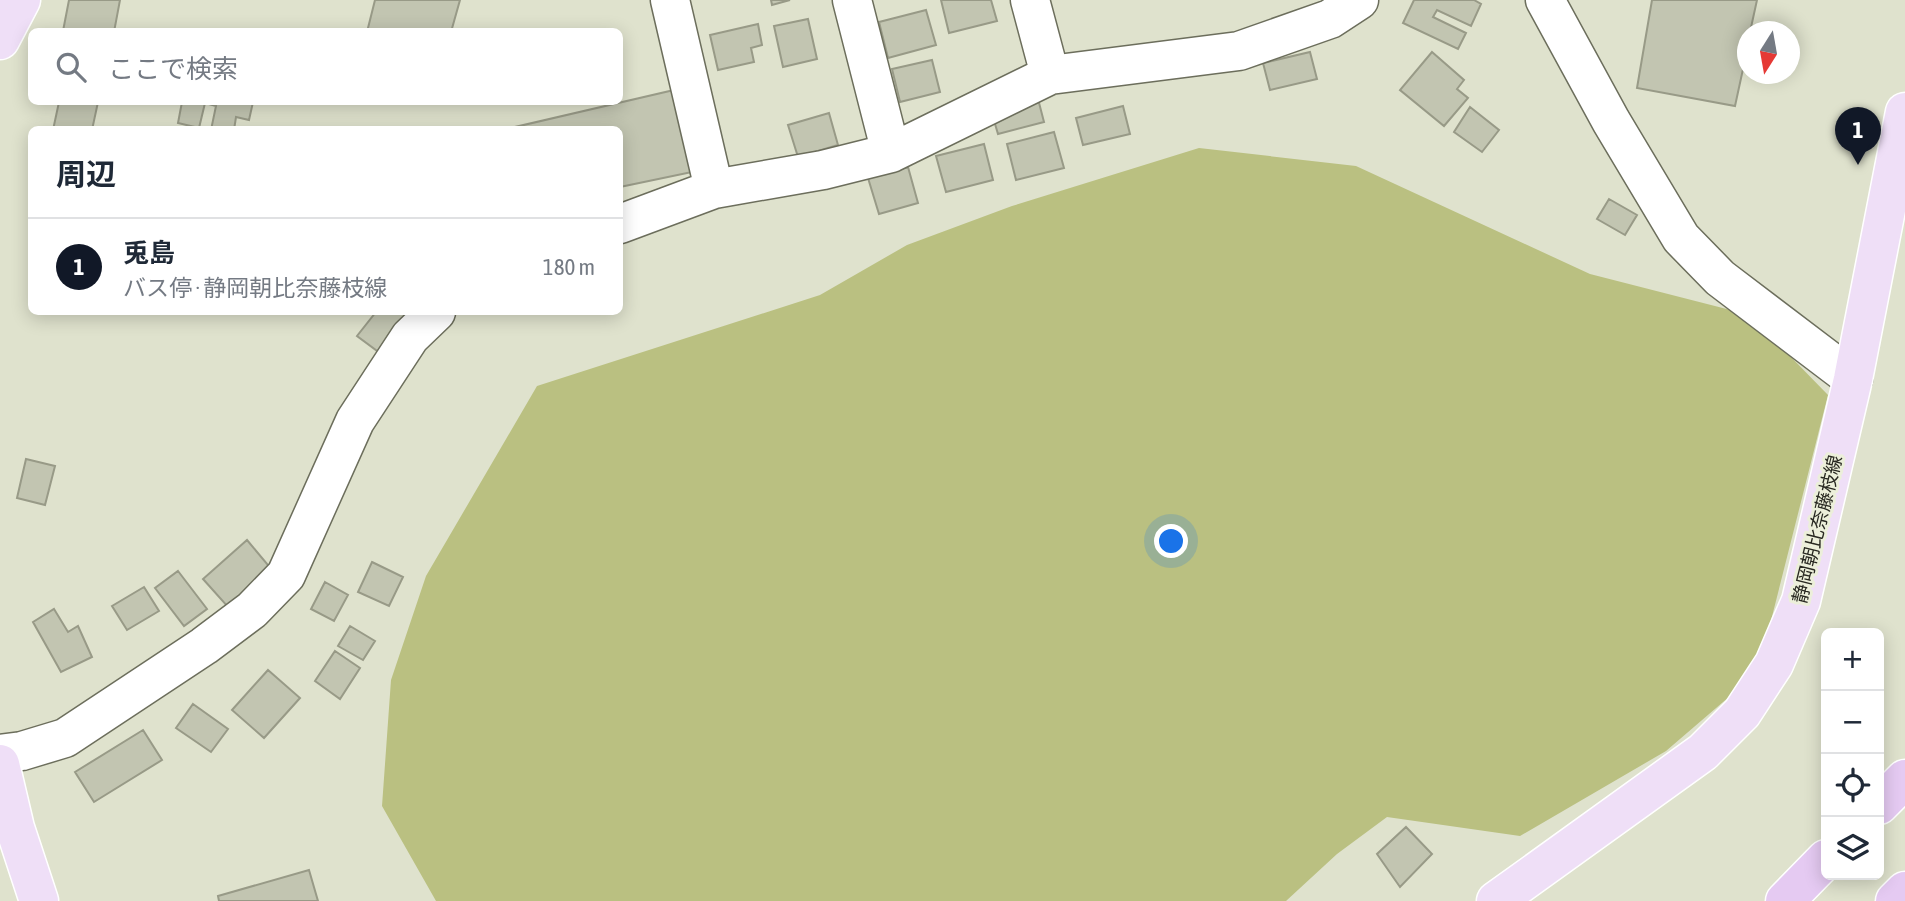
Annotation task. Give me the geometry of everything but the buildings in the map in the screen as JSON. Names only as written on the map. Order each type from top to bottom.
[{"type":"highway","points":[[1884,800],[1905,779]]},
{"type":"highway","points":[[1785,901],[1821,864]]},
{"type":"highway","points":[[1895,901],[1905,891]]},
{"type":"main road","points":[[0,40],[21,0]]},
{"type":"main road","name":"静岡朝比奈藤枝線","points":[[1496,901],[1703,752],[1742,713],[1774,664],[1801,601],[1853,379],[1905,112]]},
{"type":"main road","points":[[0,764],[7,834],[39,901]]},
{"type":"street","points":[[670,0],[714,189]]},
{"type":"street","points":[[852,0],[891,153]]},
{"type":"street","points":[[1030,0],[1050,75]]},
{"type":"street","points":[[623,222],[714,189],[823,170],[891,153],[1050,75],[1239,51],[1330,19],[1359,0]]},
{"type":"street","points":[[1545,0],[1611,121],[1681,238],[1720,278],[1853,379]]},
{"type":"street","points":[[0,754],[22,751],[65,738],[204,646],[252,610],[286,575],[355,421],[410,337],[433,315]]},
{"type":"green space","points":[[1199,148],[1356,166],[1590,274],[1750,315],[1828,395],[1758,672],[1666,751],[1520,836],[1387,817],[1337,854],[1286,901],[436,901],[382,806],[391,680],[426,576],[537,386],[820,295],[907,245],[1012,206]]},
{"type":"place","name":"兎島","points":[[1858,165]]}]
